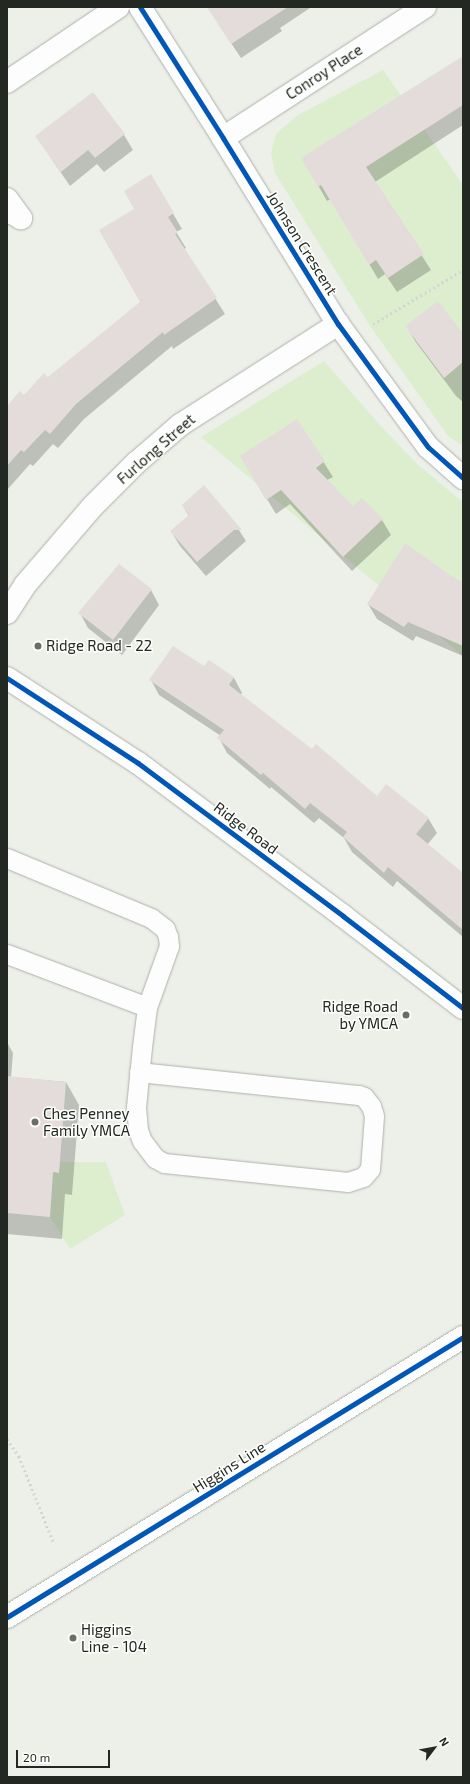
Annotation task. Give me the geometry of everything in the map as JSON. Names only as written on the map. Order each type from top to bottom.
[{"type":"street","points":[[7,82],[118,7]]},
{"type":"street","name":"Johnson Crescent","points":[[140,7],[344,332],[428,447],[463,478]]},
{"type":"street","name":"Conroy Place","points":[[223,138],[418,9]]},
{"type":"street","points":[[7,199],[21,218],[7,211]]},
{"type":"street","name":"Furlong Street","points":[[7,613],[25,586],[93,506],[136,463],[180,425],[344,332]]},
{"type":"street","name":"Ridge Road","points":[[7,678],[138,763],[343,916],[463,1008]]},
{"type":"street","name":"Higgins Line","points":[[7,1618],[463,1336]]},
{"type":"lane","points":[[7,858],[151,918],[165,929],[169,946],[147,1007],[139,1072],[136,1107],[138,1130],[148,1150],[155,1158],[164,1163],[348,1182],[363,1177],[370,1169],[374,1116],[371,1106],[364,1097],[358,1095],[139,1072]]},
{"type":"lane","points":[[7,954],[147,1007]]},
{"type":"path","points":[[344,332],[463,270]]},
{"type":"path","points":[[7,1439],[19,1456],[53,1540]]},
{"type":"green space","points":[[383,70],[463,185],[463,446],[448,436],[370,326],[275,173],[271,153],[276,134],[298,115]]},
{"type":"green space","points":[[324,361],[379,424],[417,464],[463,502],[463,656],[201,437]]},
{"type":"green space","points":[[60,1162],[106,1162],[125,1215],[70,1249],[50,1217],[53,1172],[59,1172]]},
{"type":"building","points":[[207,7],[288,7],[231,44]]},
{"type":"building","points":[[463,56],[463,105],[366,167],[424,254],[388,278],[376,260],[369,265],[321,185],[318,187],[301,158]]},
{"type":"building","points":[[93,92],[125,134],[95,158],[88,150],[61,172],[35,136]]},
{"type":"building","points":[[151,174],[174,213],[168,217],[178,233],[175,234],[217,298],[164,335],[163,332],[76,404],[50,434],[45,430],[24,452],[21,450],[7,466],[7,406],[20,391],[24,395],[44,373],[48,377],[140,302],[99,230],[134,209],[124,191]]},
{"type":"building","points":[[438,301],[463,333],[463,362],[444,378],[405,326]]},
{"type":"building","points":[[297,419],[325,461],[316,468],[353,506],[362,498],[383,519],[343,557],[281,490],[266,500],[240,456]]},
{"type":"building","points":[[204,485],[242,530],[234,530],[197,562],[170,531],[189,515],[182,505]]},
{"type":"building","points":[[405,543],[453,577],[463,582],[463,646],[408,622],[404,627],[367,604]]},
{"type":"building","points":[[119,564],[152,589],[113,640],[78,613]]},
{"type":"building","points":[[173,646],[204,666],[209,660],[234,677],[229,685],[312,749],[316,744],[377,796],[386,784],[429,818],[416,834],[463,873],[463,930],[388,867],[384,873],[343,837],[347,832],[310,803],[305,809],[263,773],[261,775],[217,738],[224,730],[149,680]]},
{"type":"building","name":"Ches Penney Family YMCA","points":[[7,1076],[66,1082],[59,1173],[53,1172],[50,1217],[7,1213]]},
{"type":"cycle path","points":[[140,7],[338,324],[428,447],[463,478]]},
{"type":"cycle path","points":[[7,678],[138,763],[343,916],[463,1008]]},
{"type":"cycle path","points":[[7,1617],[463,1337]]},
{"type":"place","name":"Ridge Road - 22","points":[[38,646]]},
{"type":"place","name":"Ridge Road by YMCA","points":[[406,1015]]},
{"type":"place","name":"Ches Penney Family YMCA","points":[[35,1122]]},
{"type":"place","name":"Higgins Line - 104","points":[[73,1638]]}]
